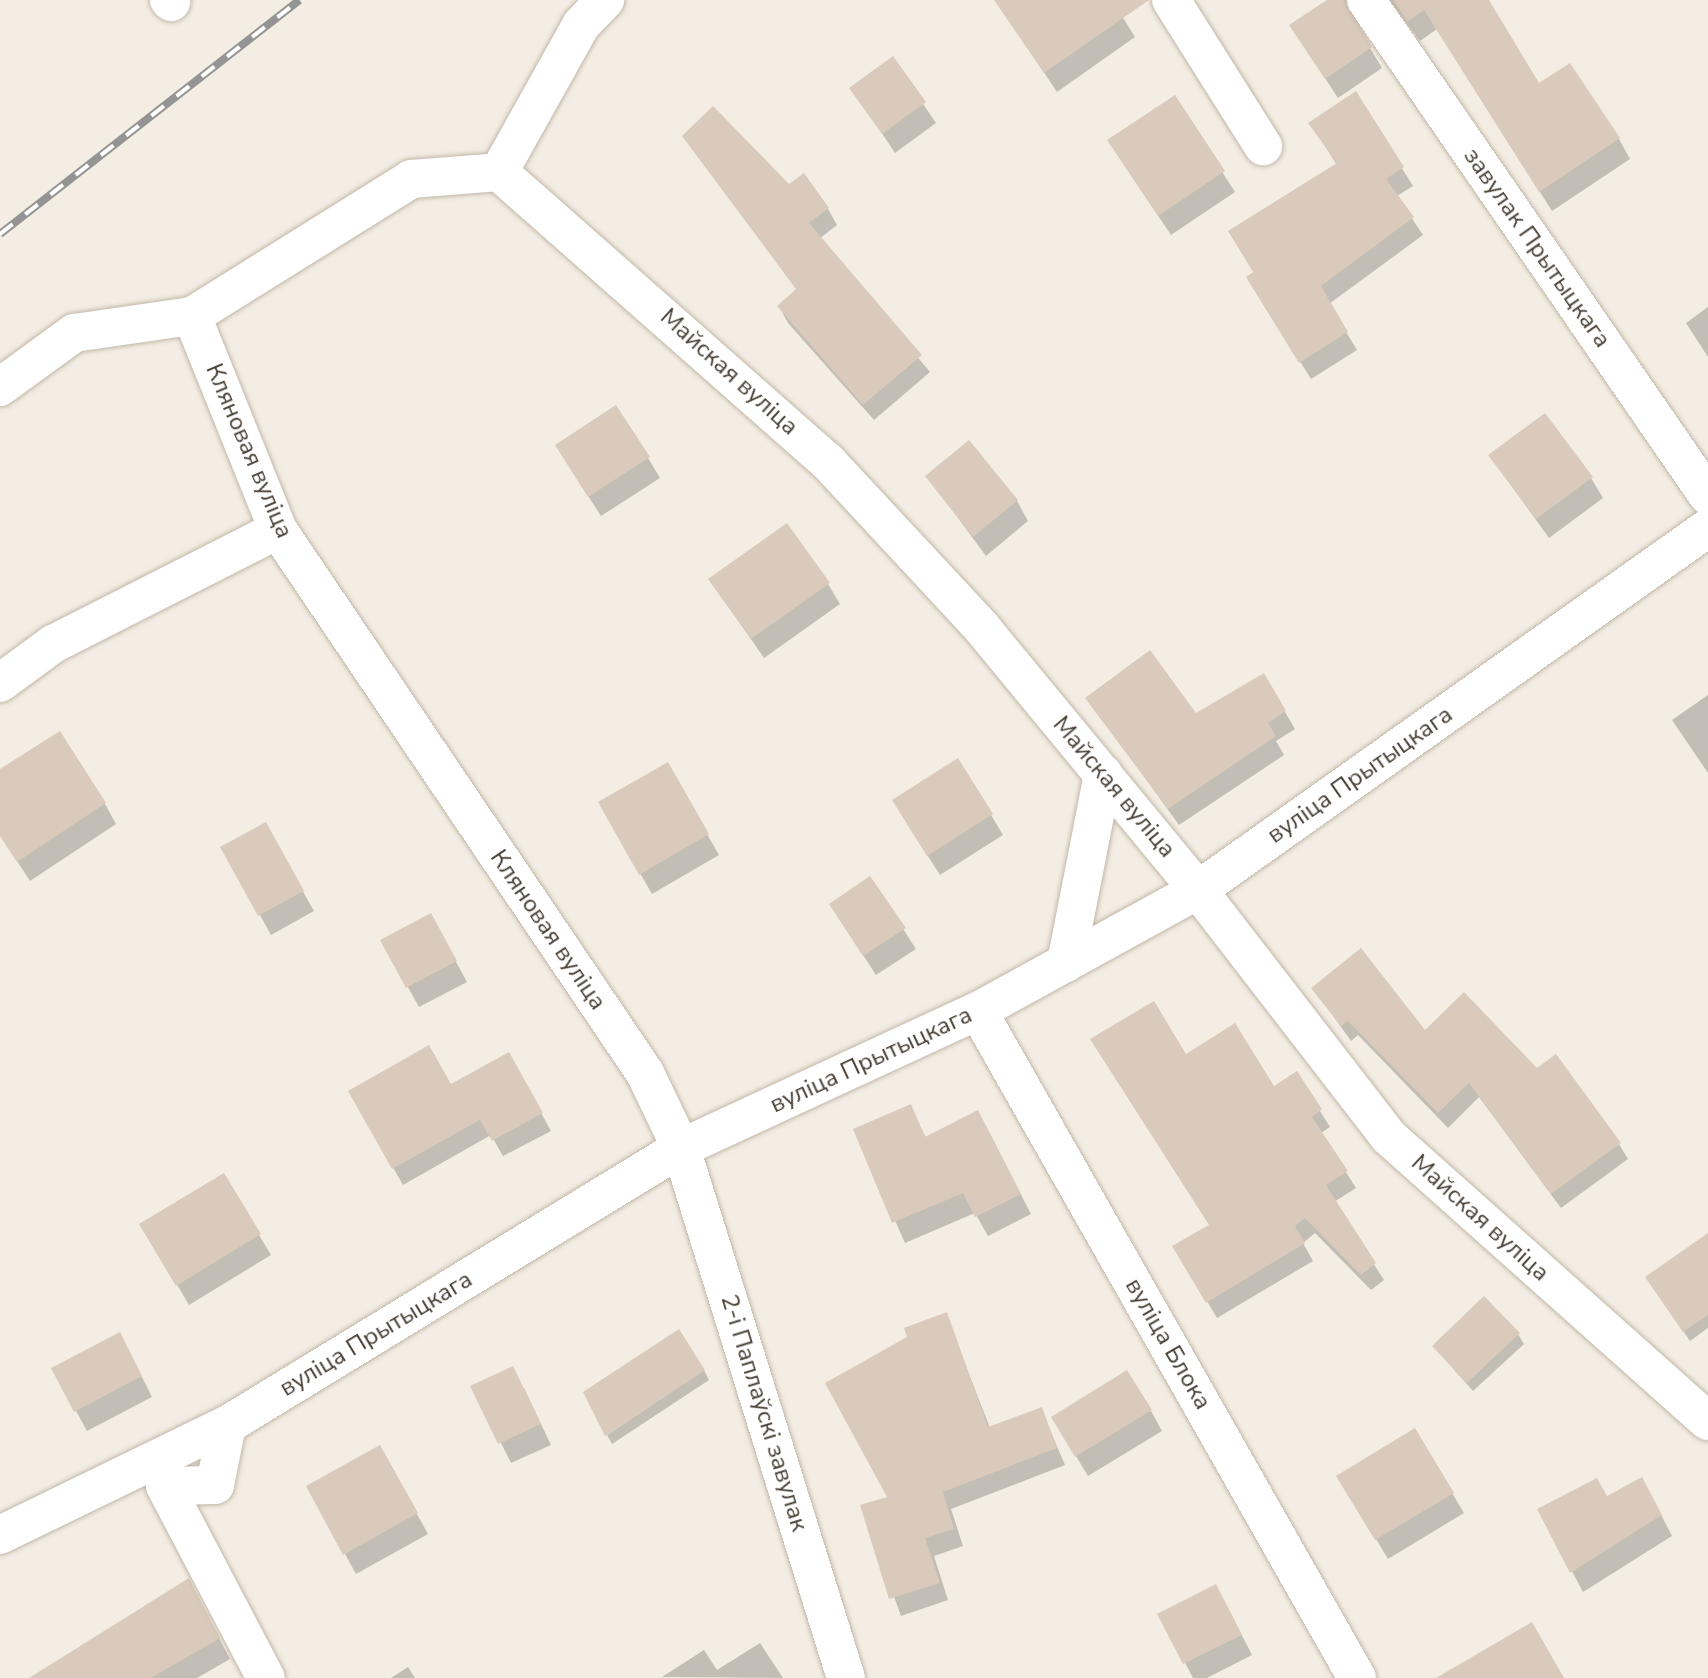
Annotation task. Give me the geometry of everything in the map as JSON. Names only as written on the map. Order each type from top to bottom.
[{"type":"street","points":[[0,387],[74,334],[192,316],[411,179],[499,172],[581,25],[606,0]]},
{"type":"street","points":[[1171,0],[1263,146]]},
{"type":"street","name":"завулак Прытыцкага","points":[[1366,0],[1708,496]]},
{"type":"street","name":"Майская вуліца","points":[[499,172],[828,462],[982,628],[1198,890],[1389,1137],[1708,1421]]},
{"type":"street","name":"Кляновая вуліца","points":[[192,316],[278,530],[645,1073],[681,1147]]},
{"type":"street","name":"вуліца Прытыцкага","points":[[0,1535],[227,1425],[681,1147],[978,1011],[1198,890],[1708,528]]},
{"type":"street","points":[[0,683],[53,644],[278,530]]},
{"type":"street","points":[[1066,963],[1103,774]]},
{"type":"street","name":"вуліца Блока","points":[[978,1011],[1357,1678]]},
{"type":"street","name":"2-і Паплаўскі завулак","points":[[681,1147],[846,1678]]},
{"type":"street","points":[[227,1425],[215,1485],[165,1486],[266,1678]]},
{"type":"building","points":[[994,0],[1149,0],[1044,73]]},
{"type":"building","points":[[1327,0],[1344,0],[1372,47],[1325,79],[1289,25]]},
{"type":"building","points":[[1393,0],[1489,0],[1539,83],[1570,63],[1620,138],[1539,192],[1424,10],[1407,22]]},
{"type":"building","points":[[893,56],[926,102],[882,134],[849,88]]},
{"type":"building","points":[[1356,91],[1404,167],[1386,179],[1414,217],[1321,286],[1348,332],[1299,363],[1246,277],[1253,272],[1228,231],[1337,163],[1308,123]]},
{"type":"building","points":[[1175,95],[1225,171],[1158,216],[1107,140]]},
{"type":"building","points":[[713,106],[789,184],[804,173],[829,208],[809,223],[922,355],[863,405],[777,306],[796,289],[682,136]]},
{"type":"building","points":[[616,405],[650,457],[588,497],[555,445]]},
{"type":"building","points":[[1545,413],[1593,477],[1536,519],[1488,455]]},
{"type":"building","points":[[969,440],[1018,500],[973,537],[925,476]]},
{"type":"building","points":[[787,523],[830,583],[751,639],[708,579]]},
{"type":"building","points":[[1150,650],[1196,713],[1264,673],[1286,711],[1268,723],[1276,736],[1168,809],[1085,698]]},
{"type":"building","points":[[60,731],[106,803],[17,862],[0,836],[0,769]]},
{"type":"building","points":[[958,758],[993,814],[927,856],[892,800]]},
{"type":"building","points":[[668,762],[709,834],[639,875],[598,802]]},
{"type":"building","points":[[266,822],[304,891],[258,916],[220,847]]},
{"type":"building","points":[[870,876],[906,928],[863,956],[829,904]]},
{"type":"building","points":[[431,913],[457,961],[406,988],[380,940]]},
{"type":"building","points":[[1361,948],[1425,1030],[1464,992],[1537,1068],[1556,1054],[1621,1143],[1551,1194],[1469,1083],[1438,1113],[1348,1021],[1341,1026],[1311,988]]},
{"type":"building","points":[[1154,1001],[1186,1054],[1235,1023],[1274,1086],[1297,1071],[1322,1109],[1312,1117],[1348,1171],[1326,1185],[1376,1263],[1361,1275],[1305,1218],[1295,1226],[1305,1243],[1206,1303],[1172,1246],[1209,1225],[1090,1039]]},
{"type":"building","points":[[429,1045],[451,1084],[509,1052],[543,1113],[492,1141],[480,1120],[392,1169],[348,1091]]},
{"type":"building","points":[[911,1104],[925,1137],[978,1110],[1021,1194],[975,1217],[963,1193],[892,1223],[853,1129]]},
{"type":"building","points":[[224,1173],[261,1234],[176,1286],[139,1224]]},
{"type":"building","points":[[1708,1233],[1708,1315],[1683,1332],[1645,1277]]},
{"type":"building","points":[[1484,1296],[1520,1333],[1467,1383],[1432,1346]]},
{"type":"building","points":[[947,1312],[988,1427],[1042,1407],[1057,1448],[943,1492],[954,1529],[925,1538],[940,1583],[889,1599],[860,1505],[887,1497],[825,1383],[907,1337],[904,1328]]},
{"type":"building","points":[[679,1329],[705,1370],[605,1436],[583,1392]]},
{"type":"building","points":[[120,1332],[142,1376],[74,1412],[51,1368]]},
{"type":"building","points":[[513,1366],[541,1424],[498,1444],[470,1386]]},
{"type":"building","points":[[1127,1370],[1152,1410],[1075,1457],[1051,1417]]},
{"type":"building","points":[[1415,1428],[1454,1493],[1375,1540],[1336,1476]]},
{"type":"building","points":[[380,1445],[418,1513],[343,1555],[306,1486]]},
{"type":"building","points":[[1642,1477],[1662,1515],[1570,1573],[1537,1509],[1597,1478],[1607,1496]]},
{"type":"building","points":[[189,1578],[220,1638],[151,1678],[29,1678]]},
{"type":"building","points":[[1216,1584],[1242,1635],[1183,1664],[1157,1614]]},
{"type":"building","points":[[1532,1622],[1564,1678],[1436,1678]]},
{"type":"railway","points":[[0,234],[300,0]]}]
